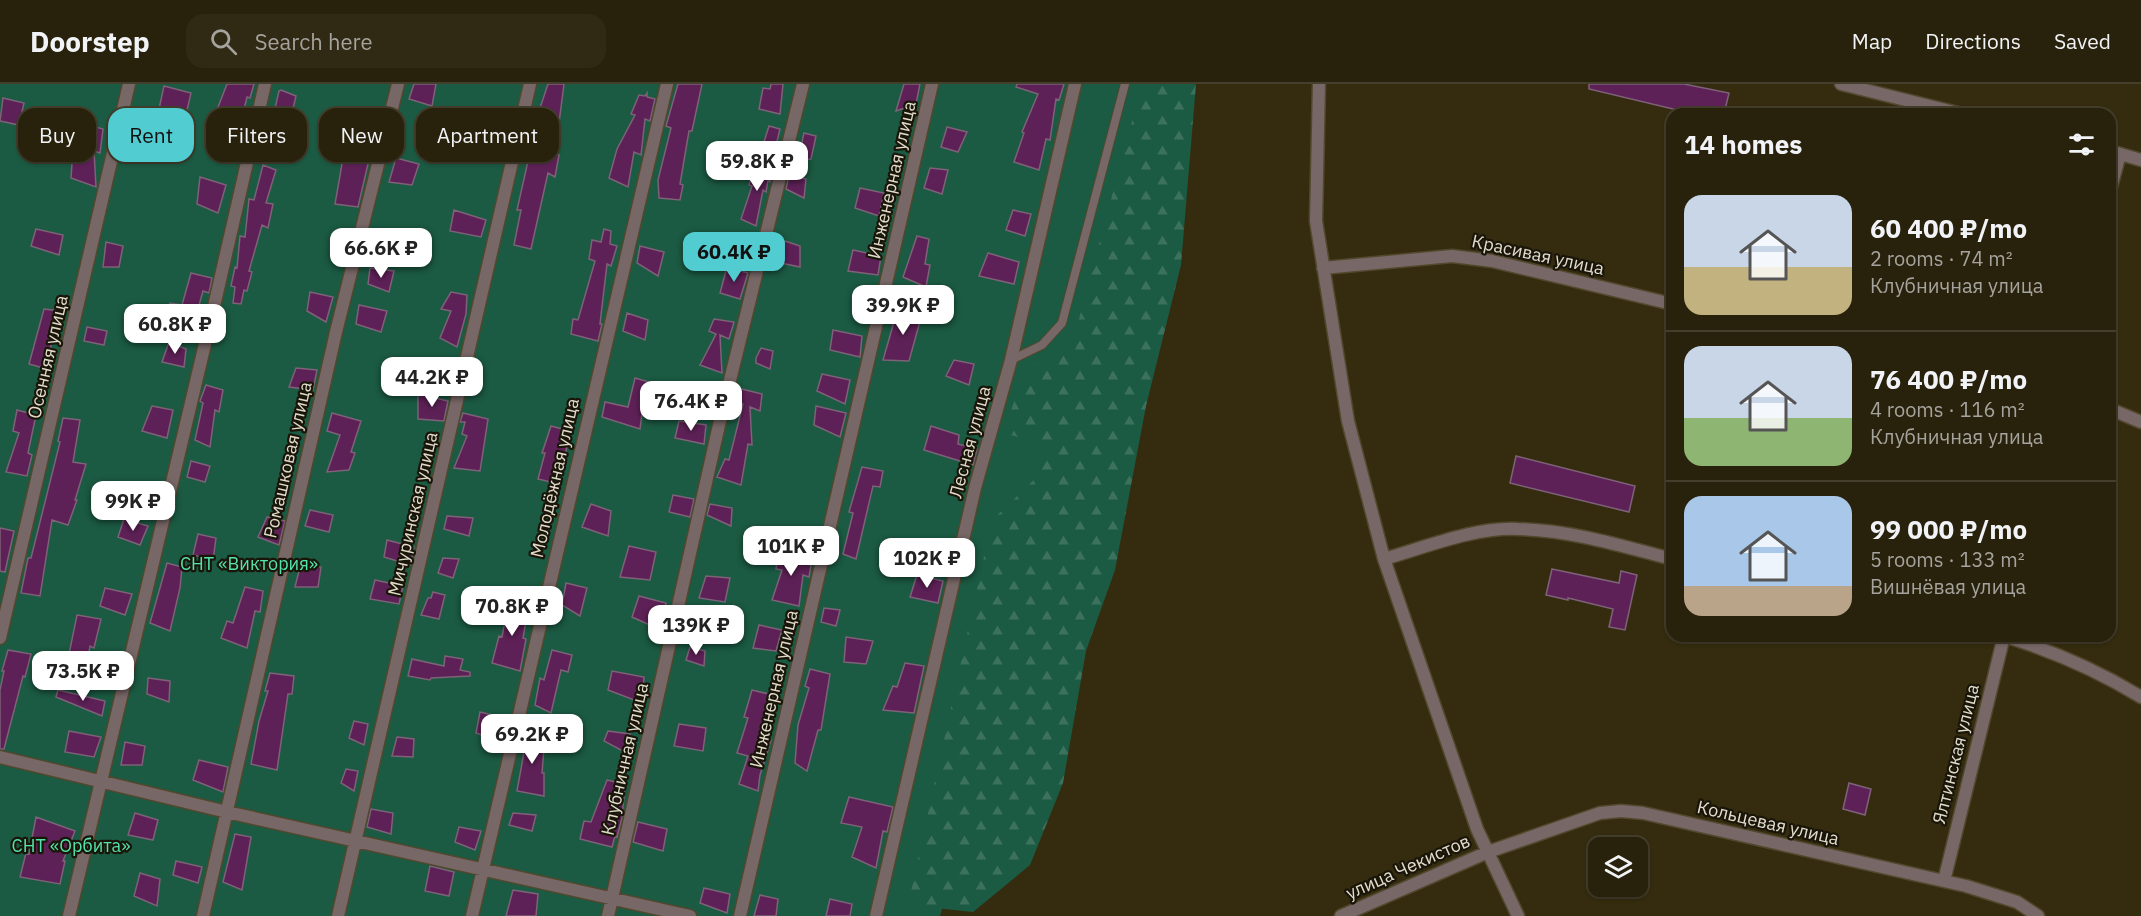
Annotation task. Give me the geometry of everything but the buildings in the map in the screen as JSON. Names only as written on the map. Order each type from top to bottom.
[{"type":"street","name":"Осенняя улица","points":[[0,638],[129,84]]},
{"type":"street","points":[[69,916],[265,84]]},
{"type":"street","name":"Ромашковая улица","points":[[203,916],[336,332],[398,84]]},
{"type":"street","name":"Мичуринская улица","points":[[338,916],[530,84]]},
{"type":"street","name":"Молодёжная улица","points":[[472,916],[667,84]]},
{"type":"street","name":"Клубничная улица","points":[[608,916],[719,425],[803,84]]},
{"type":"street","name":"Инженерная улица","points":[[740,916],[932,84]]},
{"type":"street","name":"Лесная улица","points":[[876,916],[975,488],[1011,360],[1076,84]]},
{"type":"street","points":[[1319,84],[1316,221],[1348,420],[1384,559],[1477,829],[1518,916]]},
{"type":"street","points":[[1841,84],[1938,108]]},
{"type":"street","points":[[2116,152],[2141,160]]},
{"type":"street","name":"Красивая улица","points":[[1323,268],[1452,255],[1492,261],[1666,303]]},
{"type":"street","points":[[2116,412],[2141,422]]},
{"type":"street","points":[[1384,559],[1466,534],[1517,528],[1591,538],[1666,557]]},
{"type":"street","name":"Ялтинская улица","points":[[1944,881],[2003,642]]},
{"type":"street","points":[[2025,642],[2071,659],[2141,697]]},
{"type":"street","points":[[0,757],[227,812],[690,916]]},
{"type":"street","name":"Кольцевая улица","points":[[1488,852],[1600,813],[1621,811],[1643,813],[1944,881],[2017,902],[2038,916]]},
{"type":"street","name":"улица Чекистов","points":[[1341,916],[1488,852]]},
{"type":"lane","points":[[1011,360],[1042,345],[1062,323],[1125,84]]},
{"type":"green space","points":[[0,84],[1166,84],[940,916],[0,916]]},
{"type":"green space","points":[[1142,84],[1196,84],[1181,265],[1146,406],[1115,570],[1086,651],[1063,783],[1030,865],[973,912],[908,905],[992,520],[1038,476],[1047,445],[1003,433],[1026,368],[1071,349]]},
{"type":"park label","name":"СНТ «Виктория»","points":[[249,564]]},
{"type":"park label","name":"СНТ «Орбита»","points":[[71,846]]}]
